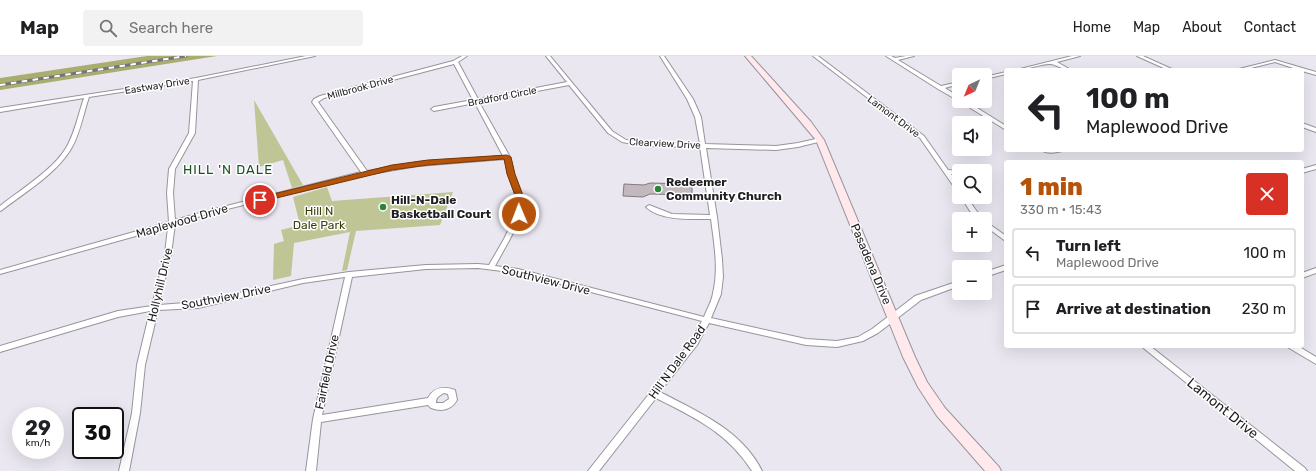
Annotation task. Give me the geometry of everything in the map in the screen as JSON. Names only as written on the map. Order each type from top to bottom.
[{"type":"street","name":"Eastway Drive","points":[[0,110],[196,79],[313,56]]},
{"type":"street","name":"Millbrook Drive","points":[[365,173],[315,102],[316,100],[322,97],[455,62],[465,56]]},
{"type":"street","name":"Clearview Drive","points":[[548,56],[610,132],[619,139],[644,144],[776,148],[802,145],[820,140]]},
{"type":"street","name":"Hill N Dale Road","points":[[593,471],[690,348],[707,320],[717,294],[719,259],[698,117],[694,106],[662,56]]},
{"type":"street","name":"Pasadena Drive","points":[[748,56],[808,124],[820,140],[909,357],[922,384],[955,429],[994,471]]},
{"type":"street","name":"Lamont Drive","points":[[815,56],[917,132],[927,142],[952,179]]},
{"type":"street","points":[[888,56],[952,95]]},
{"type":"street","points":[[894,60],[912,56]]},
{"type":"street","points":[[1026,68],[1078,56]]},
{"type":"street","points":[[1140,56],[1167,68]]},
{"type":"street","points":[[1245,68],[1275,61],[1297,68]]},
{"type":"street","points":[[455,62],[507,157],[511,174],[520,198],[519,214],[507,239],[490,267]]},
{"type":"street","points":[[1052,62],[1065,68]]},
{"type":"street","points":[[1304,70],[1316,74]]},
{"type":"street","points":[[992,76],[1004,73]]},
{"type":"street","name":"Hollyhill Drive","points":[[124,471],[136,412],[141,365],[168,254],[172,223],[170,193],[172,169],[192,133],[196,79]]},
{"type":"street","name":"Bradford Circle","points":[[434,109],[570,83]]},
{"type":"street","points":[[940,88],[952,85]]},
{"type":"street","points":[[0,209],[65,154],[70,145],[87,96]]},
{"type":"street","points":[[973,108],[1004,127]]},
{"type":"street","points":[[1304,126],[1316,130]]},
{"type":"street","name":"Maplewood Drive","points":[[0,272],[205,213],[365,173],[418,164],[507,157]]},
{"type":"street","points":[[1304,170],[1316,167]]},
{"type":"street","points":[[649,207],[668,215],[714,218]]},
{"type":"street","points":[[992,228],[1004,237]]},
{"type":"street","name":"Southview Drive","points":[[0,349],[104,317],[155,308],[193,305],[303,281],[348,274],[454,265],[490,267],[532,274],[707,320],[806,342],[837,344],[853,342],[864,337],[875,331],[918,298],[952,286]]},
{"type":"street","points":[[992,272],[1004,268]]},
{"type":"street","points":[[1304,275],[1316,270]]},
{"type":"street","name":"Fairfield Drive","points":[[311,471],[317,419],[348,274]]},
{"type":"street","name":"Lamont Drive","points":[[1148,348],[1302,471]]},
{"type":"street","points":[[1295,348],[1316,362]]},
{"type":"street","points":[[654,394],[695,414],[722,430],[744,451],[757,471]]},
{"type":"street","points":[[317,419],[431,401]]},
{"type":"green space","points":[[147,56],[217,56],[0,90],[0,78]]},
{"type":"green space","points":[[254,100],[303,185],[292,188],[283,160],[259,167]]},
{"type":"green space","name":"Hill N Dale Park","points":[[327,187],[332,201],[453,192],[440,225],[356,231],[347,270],[342,271],[350,232],[294,243],[291,276],[273,280],[274,244],[284,241],[281,230],[300,225],[293,197]]},
{"type":"building","name":"Redeemer Community Church","points":[[650,183],[692,184],[692,195],[650,194],[643,197],[623,196],[624,184],[644,185]]},
{"type":"railway","points":[[0,85],[186,56]]},
{"type":"place","name":"Redeemer Community Church","points":[[658,189]]},
{"type":"place","name":"Hill-N-Dale Basketball Court","points":[[383,207]]},
{"type":"district","name":"HILL 'N DALE","points":[[228,169]]},
{"type":"route","points":[[260,200],[365,173],[392,168],[428,163],[507,157],[510,171],[520,198],[519,214]]}]
